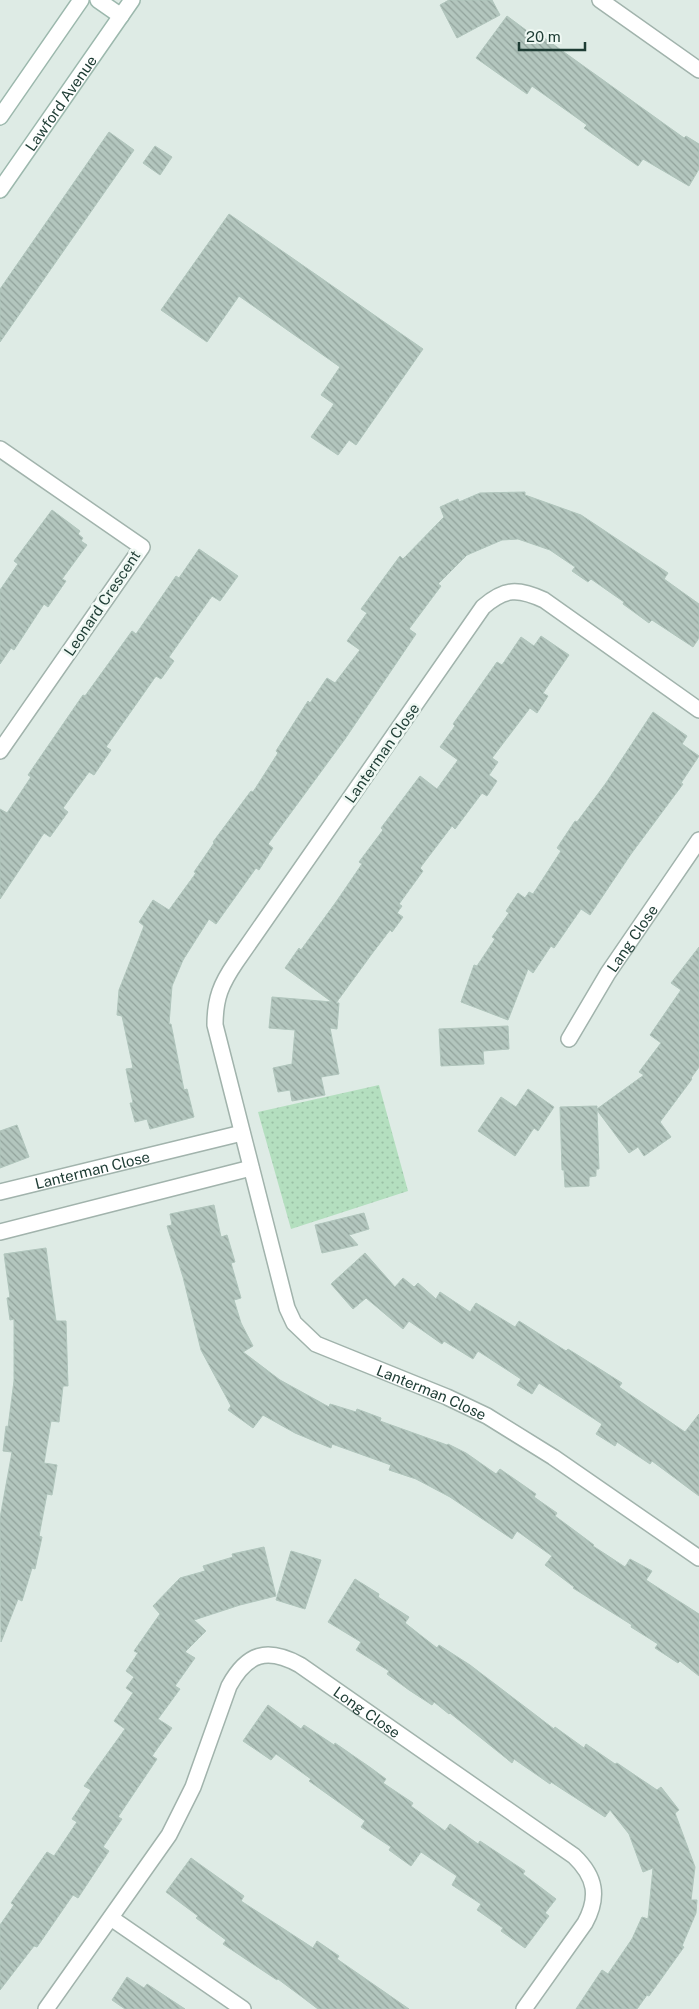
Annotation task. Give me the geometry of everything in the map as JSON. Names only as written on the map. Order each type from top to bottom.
[{"type":"street","points":[[0,117],[81,0]]},
{"type":"street","points":[[98,0],[121,16]]},
{"type":"street","name":"Lawford Avenue","points":[[0,190],[132,0]]},
{"type":"street","points":[[600,0],[699,70]]},
{"type":"street","name":"Leonard Crescent","points":[[0,449],[142,548],[0,750]]},
{"type":"street","name":"Lanterman Close","points":[[699,710],[544,600],[519,591],[508,592],[494,597],[484,607],[236,962],[220,988],[215,1010],[215,1026],[242,1133],[287,1308],[294,1323],[316,1344],[447,1397],[488,1416],[553,1457],[699,1558]]},
{"type":"street","name":"Lang Close","points":[[569,1039],[608,973],[699,840]]},
{"type":"street","name":"Lanterman Close","points":[[0,1192],[242,1133]]},
{"type":"street","points":[[0,1232],[251,1168]]},
{"type":"street","name":"Long Close","points":[[46,2009],[161,1846],[193,1787],[229,1686],[237,1671],[251,1659],[262,1654],[275,1654],[287,1658],[308,1670],[574,1856],[590,1873],[592,1885],[591,1911],[585,1923],[524,2009]]},
{"type":"street","points":[[111,1918],[243,2009]]},
{"type":"green space","points":[[379,1085],[408,1191],[291,1229],[258,1112]]},
{"type":"building","points":[[449,0],[492,0],[500,15],[457,38],[440,5]]},
{"type":"building","points":[[507,16],[534,36],[536,32],[684,138],[686,136],[699,144],[699,169],[689,186],[643,159],[638,166],[584,128],[587,125],[532,86],[527,94],[476,58]]},
{"type":"building","points":[[109,132],[134,150],[0,342],[0,289]]},
{"type":"building","points":[[155,146],[172,157],[160,175],[143,163]]},
{"type":"building","points":[[229,214],[423,349],[356,445],[349,440],[338,455],[311,437],[334,404],[321,395],[340,367],[239,296],[207,342],[161,310]]},
{"type":"building","points":[[525,492],[525,495],[581,515],[668,573],[664,579],[699,604],[699,638],[693,647],[652,620],[649,623],[623,604],[624,602],[591,579],[588,582],[572,571],[575,567],[550,550],[518,539],[502,540],[467,555],[438,584],[441,586],[409,629],[416,634],[345,739],[268,844],[273,848],[259,870],[256,868],[216,924],[209,919],[183,960],[172,986],[169,1024],[171,1024],[184,1090],[187,1089],[194,1117],[150,1129],[147,1119],[135,1122],[130,1103],[133,1103],[126,1069],[133,1068],[122,1016],[117,1015],[119,990],[144,926],[139,922],[153,900],[169,910],[196,873],[194,872],[213,842],[251,791],[253,792],[278,753],[276,751],[308,701],[310,703],[327,678],[335,683],[360,650],[347,641],[367,613],[361,609],[400,556],[403,559],[444,517],[440,507],[458,499],[459,502],[480,493]]},
{"type":"building","points":[[52,510],[80,531],[78,534],[83,538],[81,541],[87,545],[62,579],[66,581],[48,607],[44,604],[14,650],[11,648],[0,664],[0,590],[18,564],[14,561]]},
{"type":"building","points":[[199,549],[238,576],[220,601],[212,596],[169,657],[174,661],[161,679],[156,676],[106,747],[111,750],[94,775],[89,772],[63,808],[68,812],[50,837],[44,833],[0,899],[0,809],[7,813],[31,777],[28,775],[83,695],[85,696],[132,631],[136,634],[176,576],[179,578]]},
{"type":"building","points":[[541,636],[569,655],[543,693],[548,696],[537,713],[530,708],[492,758],[498,762],[489,775],[497,781],[487,796],[482,793],[455,829],[452,826],[420,868],[423,871],[399,904],[402,906],[397,913],[403,917],[392,932],[390,930],[336,1003],[339,1003],[337,1029],[330,1028],[339,1074],[321,1077],[325,1095],[292,1101],[290,1090],[278,1092],[273,1068],[292,1064],[295,1030],[269,1028],[272,997],[332,1002],[285,968],[299,948],[301,950],[336,902],[362,864],[359,862],[383,830],[381,828],[420,776],[437,789],[458,760],[440,747],[455,726],[453,724],[497,662],[502,665],[521,637],[534,646]]},
{"type":"building","points":[[653,712],[687,736],[682,744],[699,756],[681,783],[683,784],[631,854],[590,915],[581,909],[554,948],[551,946],[533,973],[528,969],[508,1020],[461,1002],[474,965],[477,966],[495,939],[492,937],[509,913],[506,911],[518,893],[525,898],[529,892],[533,894],[561,851],[557,848],[575,821],[577,822],[606,783]]},
{"type":"building","points":[[699,947],[699,1067],[660,1122],[671,1137],[644,1156],[638,1147],[629,1153],[597,1110],[599,1169],[596,1169],[596,1176],[589,1177],[589,1186],[565,1187],[564,1170],[562,1170],[560,1107],[597,1106],[597,1109],[644,1075],[639,1072],[661,1043],[650,1035],[681,990],[671,983]]},
{"type":"building","points":[[508,1026],[509,1049],[483,1051],[484,1064],[441,1066],[439,1029]]},
{"type":"building","points":[[528,1089],[554,1107],[538,1131],[534,1128],[515,1156],[478,1131],[501,1097],[516,1107]]},
{"type":"building","points":[[17,1125],[29,1157],[0,1168],[0,1131]]},
{"type":"building","points":[[214,1205],[221,1237],[227,1235],[235,1262],[231,1263],[241,1298],[234,1300],[241,1323],[253,1346],[243,1352],[280,1380],[329,1407],[330,1404],[356,1412],[357,1409],[381,1418],[380,1421],[448,1444],[466,1453],[496,1474],[500,1469],[536,1494],[534,1497],[557,1513],[555,1516],[593,1546],[625,1567],[630,1559],[652,1571],[646,1580],[699,1614],[699,1676],[680,1661],[678,1663],[655,1648],[658,1644],[631,1627],[632,1625],[573,1588],[545,1565],[552,1556],[517,1531],[512,1539],[450,1497],[416,1479],[389,1470],[391,1465],[332,1444],[331,1448],[295,1433],[263,1415],[253,1428],[228,1410],[231,1406],[201,1350],[183,1277],[167,1226],[172,1225],[170,1214]]},
{"type":"building","points":[[364,1213],[369,1229],[349,1235],[358,1245],[322,1253],[315,1225]]},
{"type":"building","points":[[46,1248],[56,1321],[66,1321],[68,1386],[63,1386],[59,1422],[51,1421],[44,1463],[57,1465],[52,1495],[47,1494],[39,1536],[42,1537],[35,1569],[32,1568],[22,1601],[18,1599],[1,1642],[0,1518],[12,1452],[3,1451],[14,1381],[14,1319],[10,1320],[7,1298],[10,1297],[4,1254]]},
{"type":"building","points":[[365,1253],[395,1287],[403,1278],[414,1287],[418,1283],[436,1299],[440,1292],[470,1312],[476,1303],[515,1327],[519,1321],[622,1383],[619,1387],[685,1432],[699,1414],[699,1496],[652,1461],[650,1464],[617,1442],[615,1446],[596,1434],[602,1424],[539,1383],[532,1394],[517,1385],[521,1379],[478,1351],[473,1359],[444,1341],[442,1344],[409,1321],[403,1329],[366,1298],[353,1309],[331,1284]]},
{"type":"building","points":[[264,1547],[276,1596],[194,1620],[206,1631],[185,1652],[195,1658],[175,1686],[180,1689],[158,1719],[172,1728],[152,1756],[157,1759],[118,1817],[122,1819],[103,1847],[109,1851],[78,1898],[73,1895],[37,1947],[34,1946],[0,1990],[0,1925],[14,1905],[11,1903],[47,1852],[54,1856],[77,1822],[72,1819],[91,1790],[84,1786],[125,1729],[114,1721],[133,1693],[126,1688],[134,1677],[126,1671],[138,1653],[134,1651],[160,1614],[153,1606],[180,1578],[205,1571],[203,1566],[233,1557],[232,1554]]},
{"type":"building","points":[[291,1551],[321,1560],[305,1609],[276,1600]]},
{"type":"building","points":[[355,1579],[379,1594],[378,1597],[409,1617],[405,1623],[437,1648],[439,1645],[470,1665],[554,1729],[555,1727],[584,1748],[586,1744],[657,1790],[661,1787],[679,1810],[675,1813],[695,1867],[691,1900],[697,1900],[696,1913],[682,1946],[684,1947],[649,1996],[647,1995],[637,2009],[576,2009],[602,1970],[608,1974],[632,1939],[642,1917],[648,1919],[653,1868],[643,1872],[629,1834],[610,1810],[605,1817],[551,1782],[550,1784],[514,1759],[512,1763],[450,1713],[434,1702],[432,1705],[409,1690],[387,1674],[389,1671],[356,1650],[361,1642],[328,1622]]},
{"type":"building","points":[[268,1705],[301,1729],[304,1725],[334,1745],[335,1743],[386,1779],[383,1783],[413,1803],[411,1806],[445,1831],[450,1824],[478,1844],[480,1841],[525,1871],[523,1874],[556,1899],[545,1913],[549,1916],[525,1948],[501,1931],[503,1928],[477,1910],[481,1904],[452,1885],[457,1876],[421,1852],[411,1866],[389,1850],[391,1847],[361,1827],[365,1821],[309,1781],[311,1779],[276,1754],[271,1760],[243,1741]]},
{"type":"building","points":[[191,1858],[244,1896],[241,1901],[313,1948],[317,1941],[339,1956],[337,1959],[409,2009],[318,2009],[278,1979],[223,1944],[226,1940],[196,1918],[198,1916],[166,1892]]},
{"type":"building","points":[[127,1977],[144,1988],[147,1984],[185,2009],[125,2009],[112,2000]]}]
